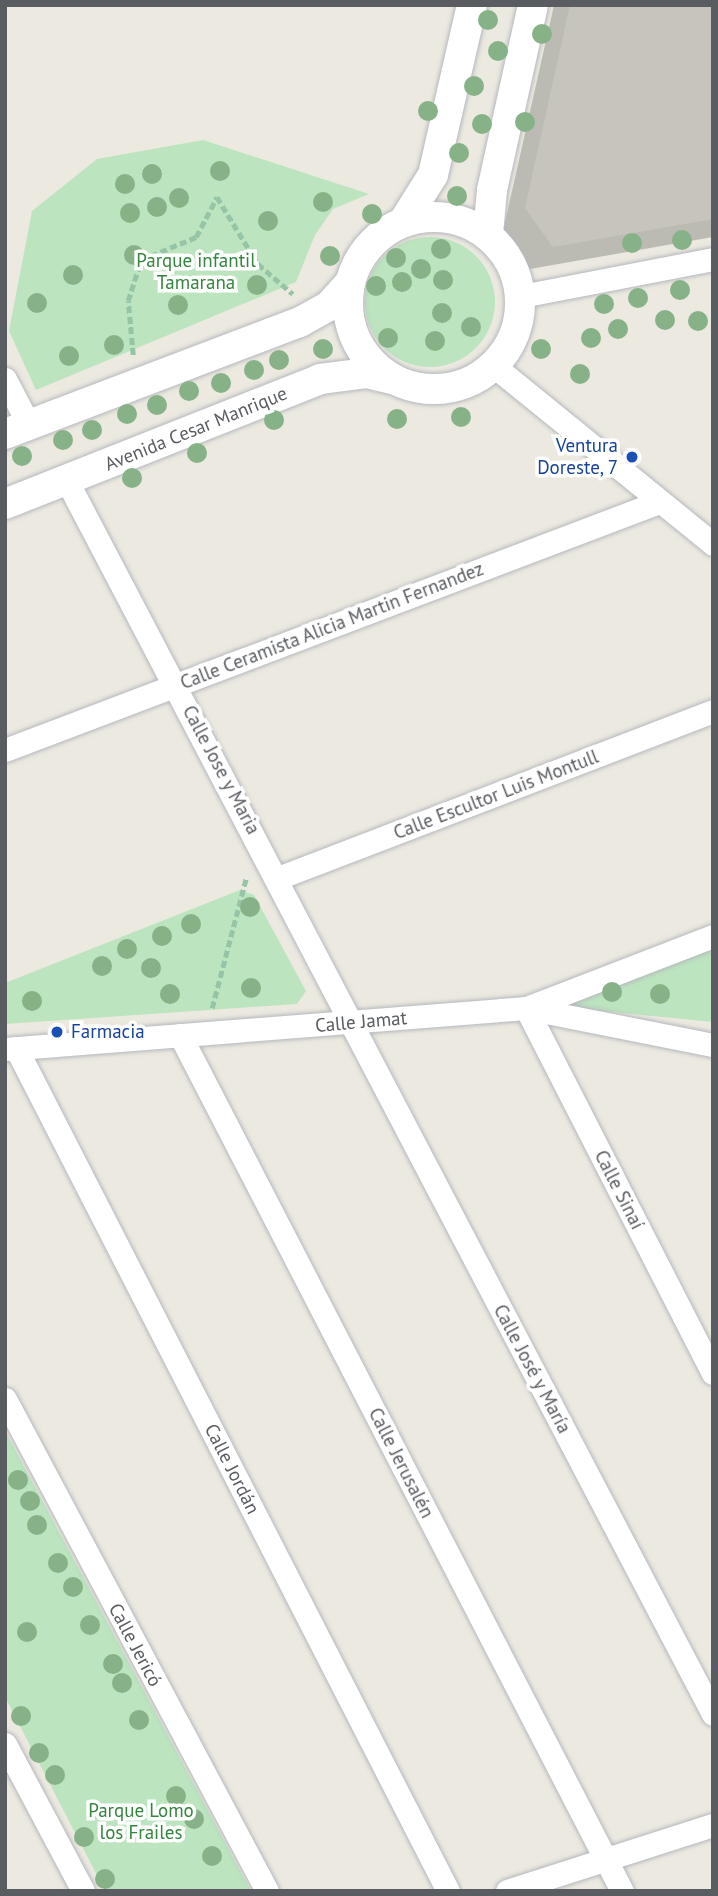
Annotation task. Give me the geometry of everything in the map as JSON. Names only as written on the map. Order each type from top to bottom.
[{"type":"street","points":[[404,221],[433,175],[472,5]]},
{"type":"street","points":[[488,234],[492,190],[533,5]]},
{"type":"street","points":[[433,216],[463,221],[488,234],[505,252],[521,296],[519,322],[510,346],[494,366],[471,382],[445,390],[417,389],[391,379],[369,361],[354,338],[347,310],[350,283],[361,256],[380,235],[404,221],[433,216]]},
{"type":"street","points":[[521,296],[713,259]]},
{"type":"street","points":[[5,379],[17,429],[299,322],[329,306],[350,283]]},
{"type":"street","points":[[494,366],[713,544]]},
{"type":"street","name":"Avenida Cesar Manrique","points":[[5,504],[320,379],[366,373],[391,379]]},
{"type":"street","name":"Calle Jose y Maria","points":[[67,481],[274,871],[351,1023]]},
{"type":"street","name":"Calle Ceramista Alicia Martin Fernandez","points":[[5,750],[659,502]]},
{"type":"street","name":"Calle Escultor Luis Montull","points":[[274,871],[713,711]]},
{"type":"street","points":[[526,1008],[713,936]]},
{"type":"street","name":"Calle Jamat","points":[[11,1049],[526,1008],[713,1045]]},
{"type":"street","name":"Calle Sinaí","points":[[526,1008],[713,1373]]},
{"type":"street","name":"Calle José y María","points":[[351,1023],[713,1714]]},
{"type":"street","name":"Calle Jerusalén","points":[[180,1035],[622,1891]]},
{"type":"street","name":"Calle Jordán","points":[[11,1049],[448,1891]]},
{"type":"street","name":"Calle Jericó","points":[[5,1399],[267,1891]]},
{"type":"street","points":[[5,1744],[83,1891]]},
{"type":"street","points":[[507,1891],[713,1825]]},
{"type":"path","points":[[136,384],[128,300],[141,260],[196,237],[217,197],[258,264],[293,295],[299,322]]},
{"type":"path","points":[[206,1033],[245,878],[274,871]]},
{"type":"green space","name":"Parque infantil Tamarana","points":[[203,140],[369,194],[333,209],[315,235],[296,282],[36,390],[9,331],[32,211],[97,159]]},
{"type":"green space","points":[[430,237],[455,242],[476,256],[490,277],[495,302],[490,327],[476,348],[455,362],[430,367],[405,362],[384,348],[370,327],[365,302],[370,277],[384,256],[405,242]]},
{"type":"green space","points":[[240,890],[254,895],[306,991],[297,1004],[5,1024],[5,983]]},
{"type":"green space","points":[[713,944],[713,1022],[552,1006]]},
{"type":"green space","name":"Parque Lomo los Frailes","points":[[5,1431],[251,1891],[105,1891],[5,1697]]},
{"type":"building","points":[[570,5],[713,5],[713,219],[553,247],[525,208]]},
{"type":"place","name":"Ventura Doreste, 7","points":[[632,457]]},
{"type":"place","name":"Farmacia","points":[[57,1032]]}]
